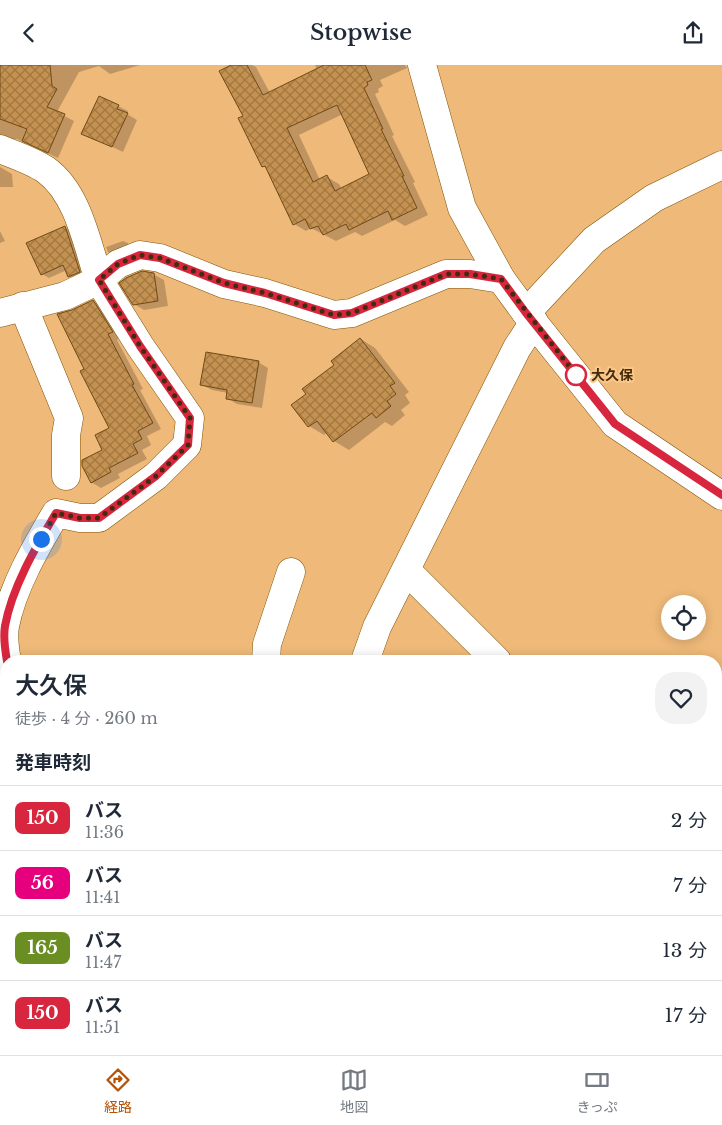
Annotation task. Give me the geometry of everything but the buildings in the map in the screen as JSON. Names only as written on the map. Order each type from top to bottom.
[{"type":"street","points":[[422,65],[462,208],[501,279],[615,424],[722,495]]},
{"type":"street","points":[[0,149],[45,170],[64,187],[75,207],[99,280],[140,346],[190,418],[188,445],[156,476],[99,518],[80,518],[56,513],[18,584],[5,626],[4,644],[6,655]]},
{"type":"street","points":[[366,655],[377,627],[428,522],[517,348],[530,317],[594,240],[654,198],[722,165]]},
{"type":"street","points":[[66,476],[66,435],[69,418],[11,310],[65,296],[99,280],[118,264],[140,255],[160,258],[224,283],[265,293],[334,315],[352,313],[446,274],[470,274],[501,279]]},
{"type":"street","points":[[406,570],[490,655]]},
{"type":"street","points":[[266,655],[267,644],[291,572]]},
{"type":"bus line","name":"150","points":[[6,655],[4,644],[5,626],[18,584],[56,513],[80,518],[99,518],[156,476],[188,445],[190,418],[140,346],[99,280],[118,264],[140,255],[160,258],[224,283],[265,293],[334,315],[352,313],[446,274],[470,274],[501,279],[615,424],[722,495]]},
{"type":"place","name":"大久保","points":[[576,375]]},
{"type":"route","points":[[41,539],[56,513],[80,518],[99,518],[156,476],[188,445],[190,418],[140,346],[99,280],[118,264],[140,255],[160,258],[224,283],[265,293],[334,315],[352,313],[446,274],[470,274],[501,279],[580,380],[576,375]]}]
